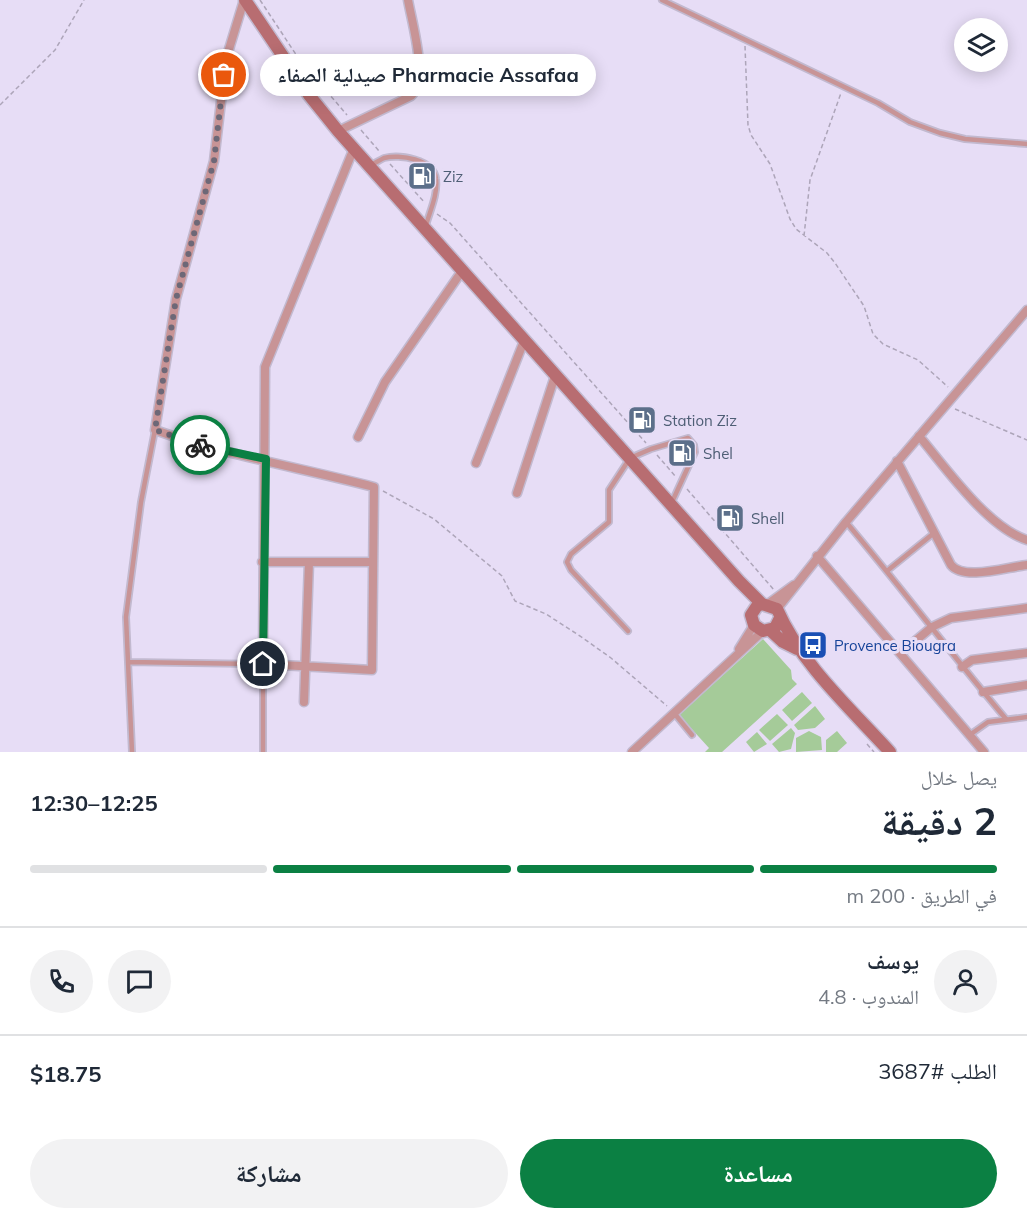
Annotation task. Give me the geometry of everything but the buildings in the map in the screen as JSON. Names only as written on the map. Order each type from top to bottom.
[{"type":"main road","points":[[244,0],[309,95],[338,131],[739,581],[768,609],[797,649],[890,752]]},
{"type":"main road","points":[[762,629],[768,609]]},
{"type":"main road","points":[[768,609],[752,620],[762,629],[797,649]]},
{"type":"street","points":[[244,0],[226,59],[214,161],[176,299],[155,430],[190,442],[266,459],[374,487],[372,670],[263,664],[262,562],[266,459],[265,384],[269,353],[354,148]]},
{"type":"street","points":[[338,131],[411,96],[418,88],[420,69],[408,0]]},
{"type":"street","points":[[358,436],[385,382],[462,270]]},
{"type":"street","points":[[768,609],[795,585],[897,461],[1027,310]]},
{"type":"street","points":[[476,463],[524,341]]},
{"type":"street","points":[[517,493],[555,376]]},
{"type":"street","points":[[919,436],[990,516],[1005,529],[1027,540]]},
{"type":"street","points":[[897,461],[951,565],[960,573],[1027,565]]},
{"type":"street","points":[[817,556],[984,752]]},
{"type":"street","points":[[262,562],[374,562]]},
{"type":"street","points":[[304,702],[309,562]]},
{"type":"street","points":[[768,609],[778,595],[795,585]]},
{"type":"street","points":[[901,653],[932,627],[956,616],[1027,608]]},
{"type":"street","points":[[632,752],[762,629]]},
{"type":"street","points":[[962,667],[972,660],[1027,652]]},
{"type":"street","points":[[983,692],[1027,685]]},
{"type":"lane","points":[[662,0],[899,114],[910,122],[965,139],[1027,144]]},
{"type":"lane","points":[[369,166],[385,158],[405,158],[420,162],[433,171],[436,186],[425,229]]},
{"type":"lane","points":[[132,752],[126,617],[141,502],[155,430]]},
{"type":"lane","points":[[628,631],[571,570],[567,562],[571,554],[609,522],[609,490],[630,459],[684,438],[691,440],[695,452],[671,504]]},
{"type":"lane","points":[[846,522],[1005,719]]},
{"type":"lane","points":[[887,571],[934,532]]},
{"type":"lane","points":[[128,662],[263,664],[263,752]]},
{"type":"lane","points":[[674,713],[692,735]]},
{"type":"lane","points":[[971,734],[988,722],[1027,717]]},
{"type":"path","points":[[0,105],[55,50],[84,0]]},
{"type":"path","points":[[745,40],[749,130],[770,164],[785,210],[804,236],[827,253],[835,263],[864,306],[869,327],[878,340],[918,360],[955,394]]},
{"type":"path","points":[[804,236],[810,180],[844,87]]},
{"type":"path","points":[[450,223],[681,482],[778,595]]},
{"type":"path","points":[[946,405],[1027,440]]},
{"type":"path","points":[[374,487],[411,503],[434,519],[502,576],[515,601],[546,614],[580,636],[611,658],[674,713]]},
{"type":"green space","points":[[763,639],[791,670],[792,679],[797,684],[722,752],[705,752],[709,748],[679,715]]},
{"type":"green space","points":[[802,692],[812,703],[792,721],[782,710]]},
{"type":"green space","points":[[815,706],[825,719],[815,728],[798,730],[794,725]]},
{"type":"green space","points":[[777,714],[788,725],[770,741],[759,730]]},
{"type":"green space","points":[[791,728],[795,733],[791,749],[779,752],[772,744]]},
{"type":"green space","points":[[809,731],[821,737],[822,750],[796,752],[796,738]]},
{"type":"green space","points":[[837,731],[847,743],[837,752],[826,752],[826,740]]},
{"type":"green space","points":[[757,732],[767,744],[754,752],[746,742]]},
{"type":"way so far","points":[[200,445],[155,430],[176,299],[214,161],[224,75]]},
{"type":"place","name":"Pharmacie Assafaa صيدلية الصفاء","points":[[224,75]]},
{"type":"place","name":"Ziz","points":[[422,176]]},
{"type":"place","name":"Station Ziz","points":[[642,420]]},
{"type":"place","name":"Shel","points":[[682,453]]},
{"type":"place","name":"Shell","points":[[730,518]]},
{"type":"place","name":"Provence Biougra","points":[[813,645]]},
{"type":"route","points":[[200,445],[233,454],[266,459],[262,562],[263,664]]}]
